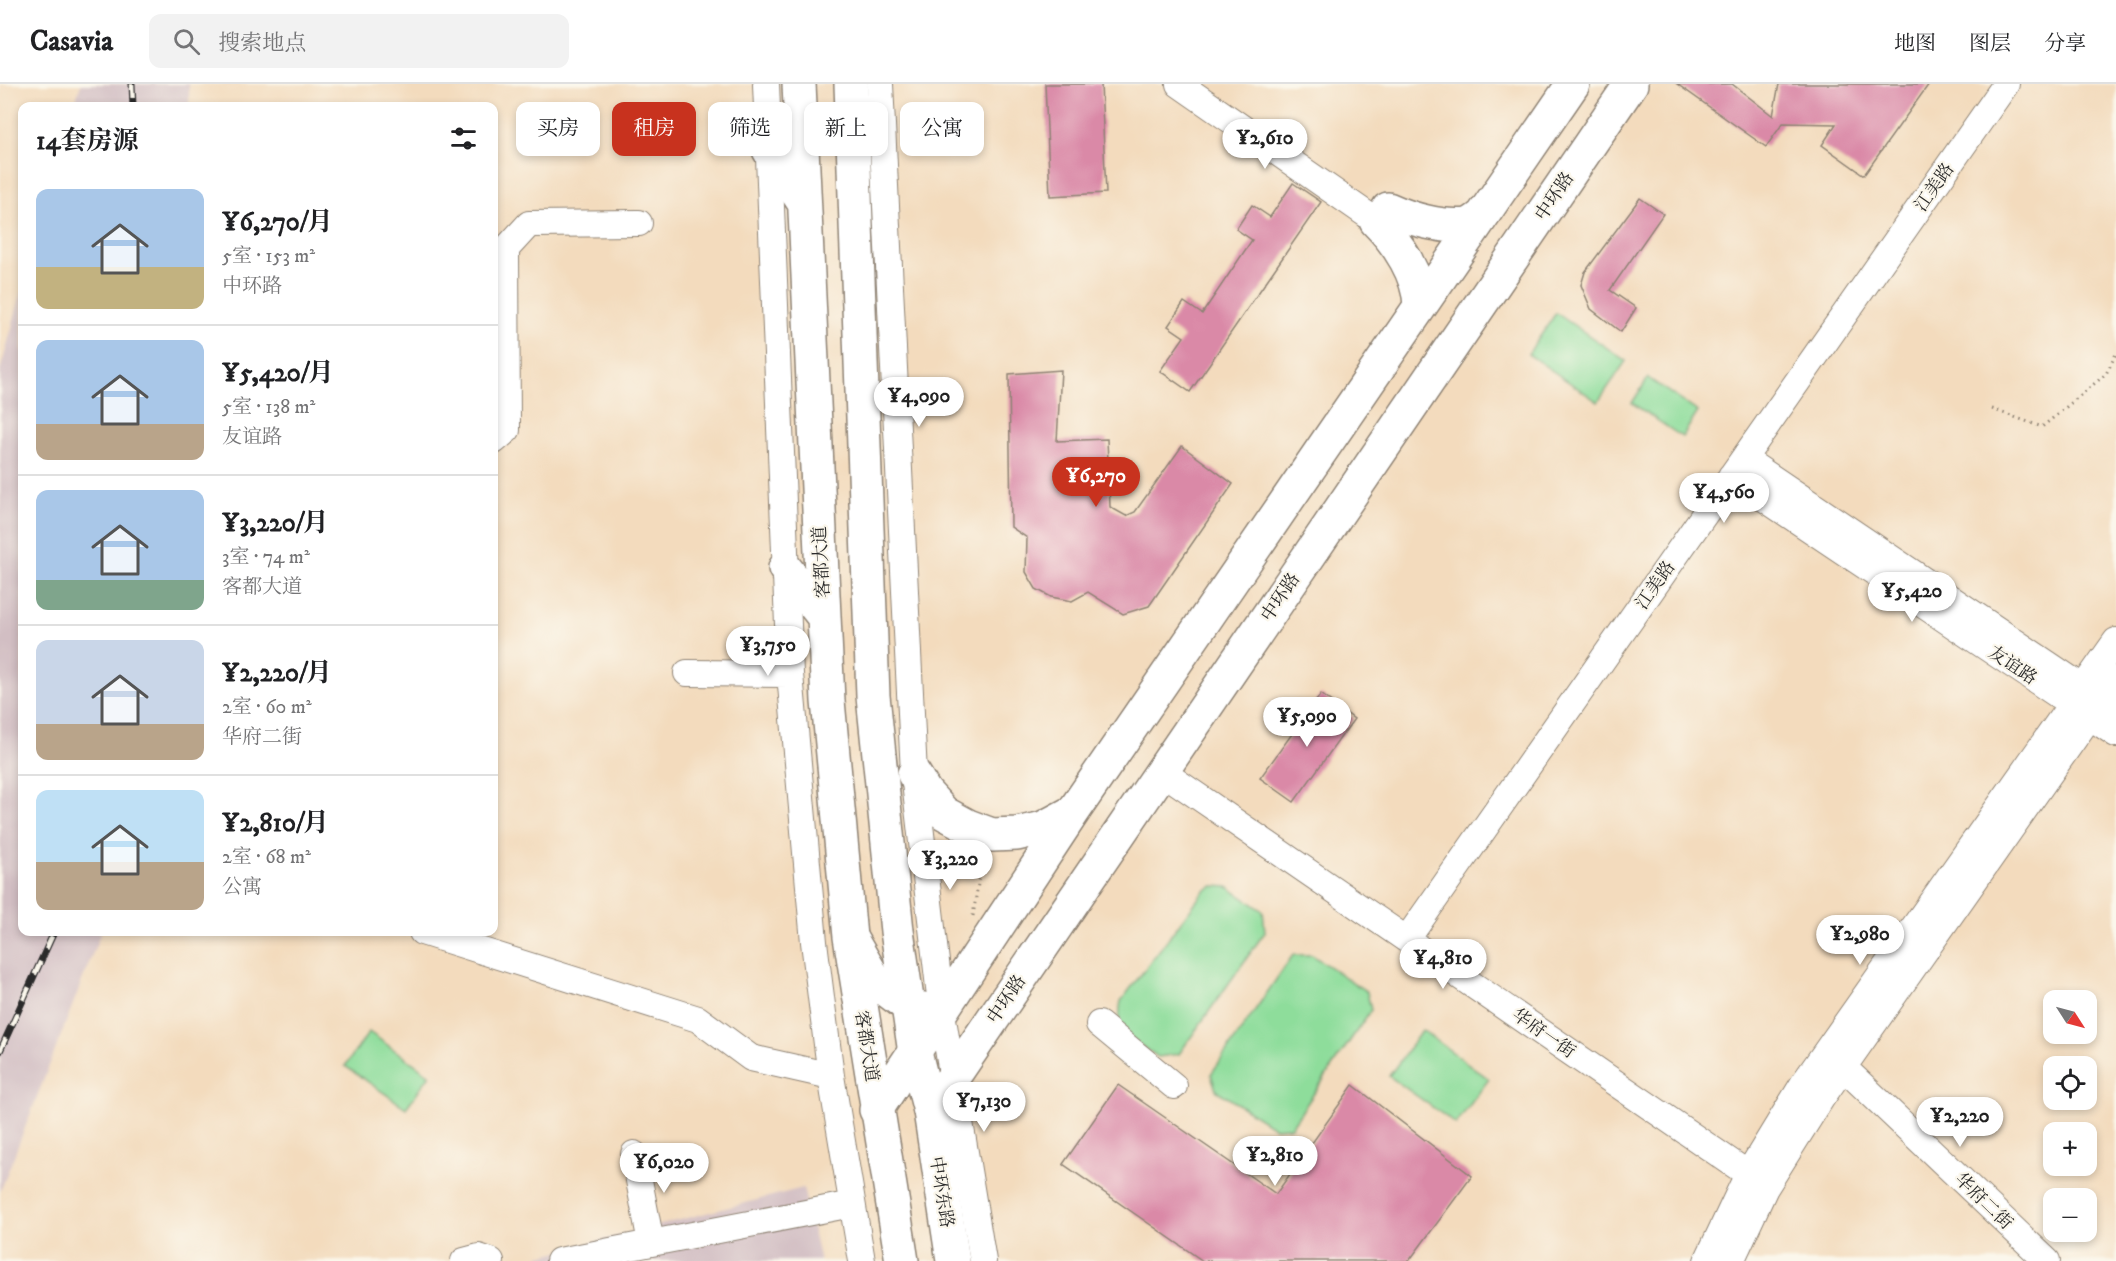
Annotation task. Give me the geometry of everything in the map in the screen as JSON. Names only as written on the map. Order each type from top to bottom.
[{"type":"main road","name":"客都大道","points":[[798,84],[828,701],[850,937],[876,1110]]},
{"type":"main road","points":[[851,84],[873,696],[897,931],[915,1053]]},
{"type":"main road","points":[[902,1261],[876,1110],[1073,812],[1573,84]]},
{"type":"main road","name":"中环路","points":[[930,1111],[1631,84]]},
{"type":"main road","points":[[773,156],[804,203]]},
{"type":"main road","points":[[1382,215],[1468,225],[1482,216]]},
{"type":"main road","points":[[1382,215],[1420,290],[1420,306]]},
{"type":"main road","points":[[786,568],[823,616]]},
{"type":"main road","points":[[914,774],[925,792],[944,813],[968,826],[992,835],[1017,834],[1043,828],[1073,812]]},
{"type":"main road","points":[[836,792],[882,785]]},
{"type":"main road","points":[[850,937],[876,982],[908,1006],[942,1013],[1001,1007]]},
{"type":"main road","name":"中环东路","points":[[915,1053],[930,1111],[953,1261]]},
{"type":"street","points":[[766,84],[767,102]]},
{"type":"street","points":[[880,84],[914,774],[942,1013],[983,1261]]},
{"type":"street","points":[[1179,84],[1382,215]]},
{"type":"street","points":[[1204,84],[1382,215]]},
{"type":"street","name":"江美路","points":[[1407,939],[2006,84]]},
{"type":"street","points":[[769,156],[790,674],[814,942],[831,1076],[862,1261]]},
{"type":"street","points":[[498,438],[507,430],[506,249],[529,224],[639,223]]},
{"type":"street","name":"友谊路","points":[[1737,467],[2092,704],[2116,734]]},
{"type":"street","points":[[1731,1261],[1765,1188],[1821,1098],[2092,704],[2116,641]]},
{"type":"street","points":[[687,673],[790,674]]},
{"type":"street","points":[[1707,1261],[1748,1174],[1803,1084],[2092,704],[2116,679]]},
{"type":"street","name":"华府一街","points":[[1161,771],[1748,1174]]},
{"type":"street","points":[[435,936],[698,1019],[751,1058],[831,1076]]},
{"type":"street","points":[[1099,1024],[1174,1086]]},
{"type":"street","name":"华府二街","points":[[1843,1067],[2047,1261]]},
{"type":"street","points":[[634,1154],[651,1243]]},
{"type":"street","points":[[559,1261],[852,1204]]},
{"type":"street","points":[[464,1261],[479,1257],[491,1261]]},
{"type":"path","points":[[1992,409],[2042,427],[2106,374],[2116,354]]},
{"type":"path","points":[[972,921],[983,852]]},
{"type":"shaded area","points":[[81,84],[189,84],[189,102],[75,102]]},
{"type":"shaded area","points":[[18,306],[18,936],[99,936],[0,1192],[0,371]]},
{"type":"shaded area","points":[[803,1188],[820,1261],[521,1261]]},
{"type":"green space","points":[[1556,313],[1626,361],[1598,402],[1528,354]]},
{"type":"green space","points":[[1648,378],[1698,412],[1682,437],[1632,403]]},
{"type":"green space","points":[[1213,886],[1228,887],[1263,911],[1265,932],[1179,1054],[1158,1057],[1133,1041],[1123,1029],[1120,1022],[1121,1001],[1204,891]]},
{"type":"green space","points":[[1293,955],[1312,955],[1367,992],[1371,1010],[1291,1127],[1275,1128],[1216,1090],[1211,1074]]},
{"type":"green space","points":[[1422,1030],[1489,1079],[1456,1124],[1389,1076]]},
{"type":"green space","points":[[369,1032],[430,1075],[406,1108],[345,1066]]},
{"type":"building","points":[[1045,84],[1101,84],[1106,193],[1050,196]]},
{"type":"building","points":[[1677,84],[1732,84],[1773,116],[1779,84],[1929,84],[1864,175],[1822,145],[1836,124],[1783,123],[1766,147]]},
{"type":"building","points":[[1293,183],[1321,202],[1190,392],[1160,371],[1184,337],[1168,326],[1184,302],[1202,314],[1252,240],[1236,229],[1252,205],[1270,217]]},
{"type":"building","points":[[1640,198],[1663,214],[1610,290],[1636,308],[1621,332],[1591,309],[1581,285],[1585,272]]},
{"type":"building","points":[[1061,370],[1057,441],[1107,439],[1110,507],[1126,516],[1135,512],[1182,446],[1233,484],[1149,606],[1123,614],[1088,592],[1072,601],[1051,597],[1036,589],[1026,572],[1027,538],[1011,527],[1009,374]]},
{"type":"building","points":[[1321,694],[1354,719],[1294,802],[1260,778]]},
{"type":"building","points":[[1118,1085],[1276,1194],[1353,1085],[1472,1176],[1409,1261],[1203,1261],[1063,1164]]},
{"type":"railway","points":[[132,84],[133,102]]},
{"type":"railway","points":[[0,1051],[52,936]]}]
